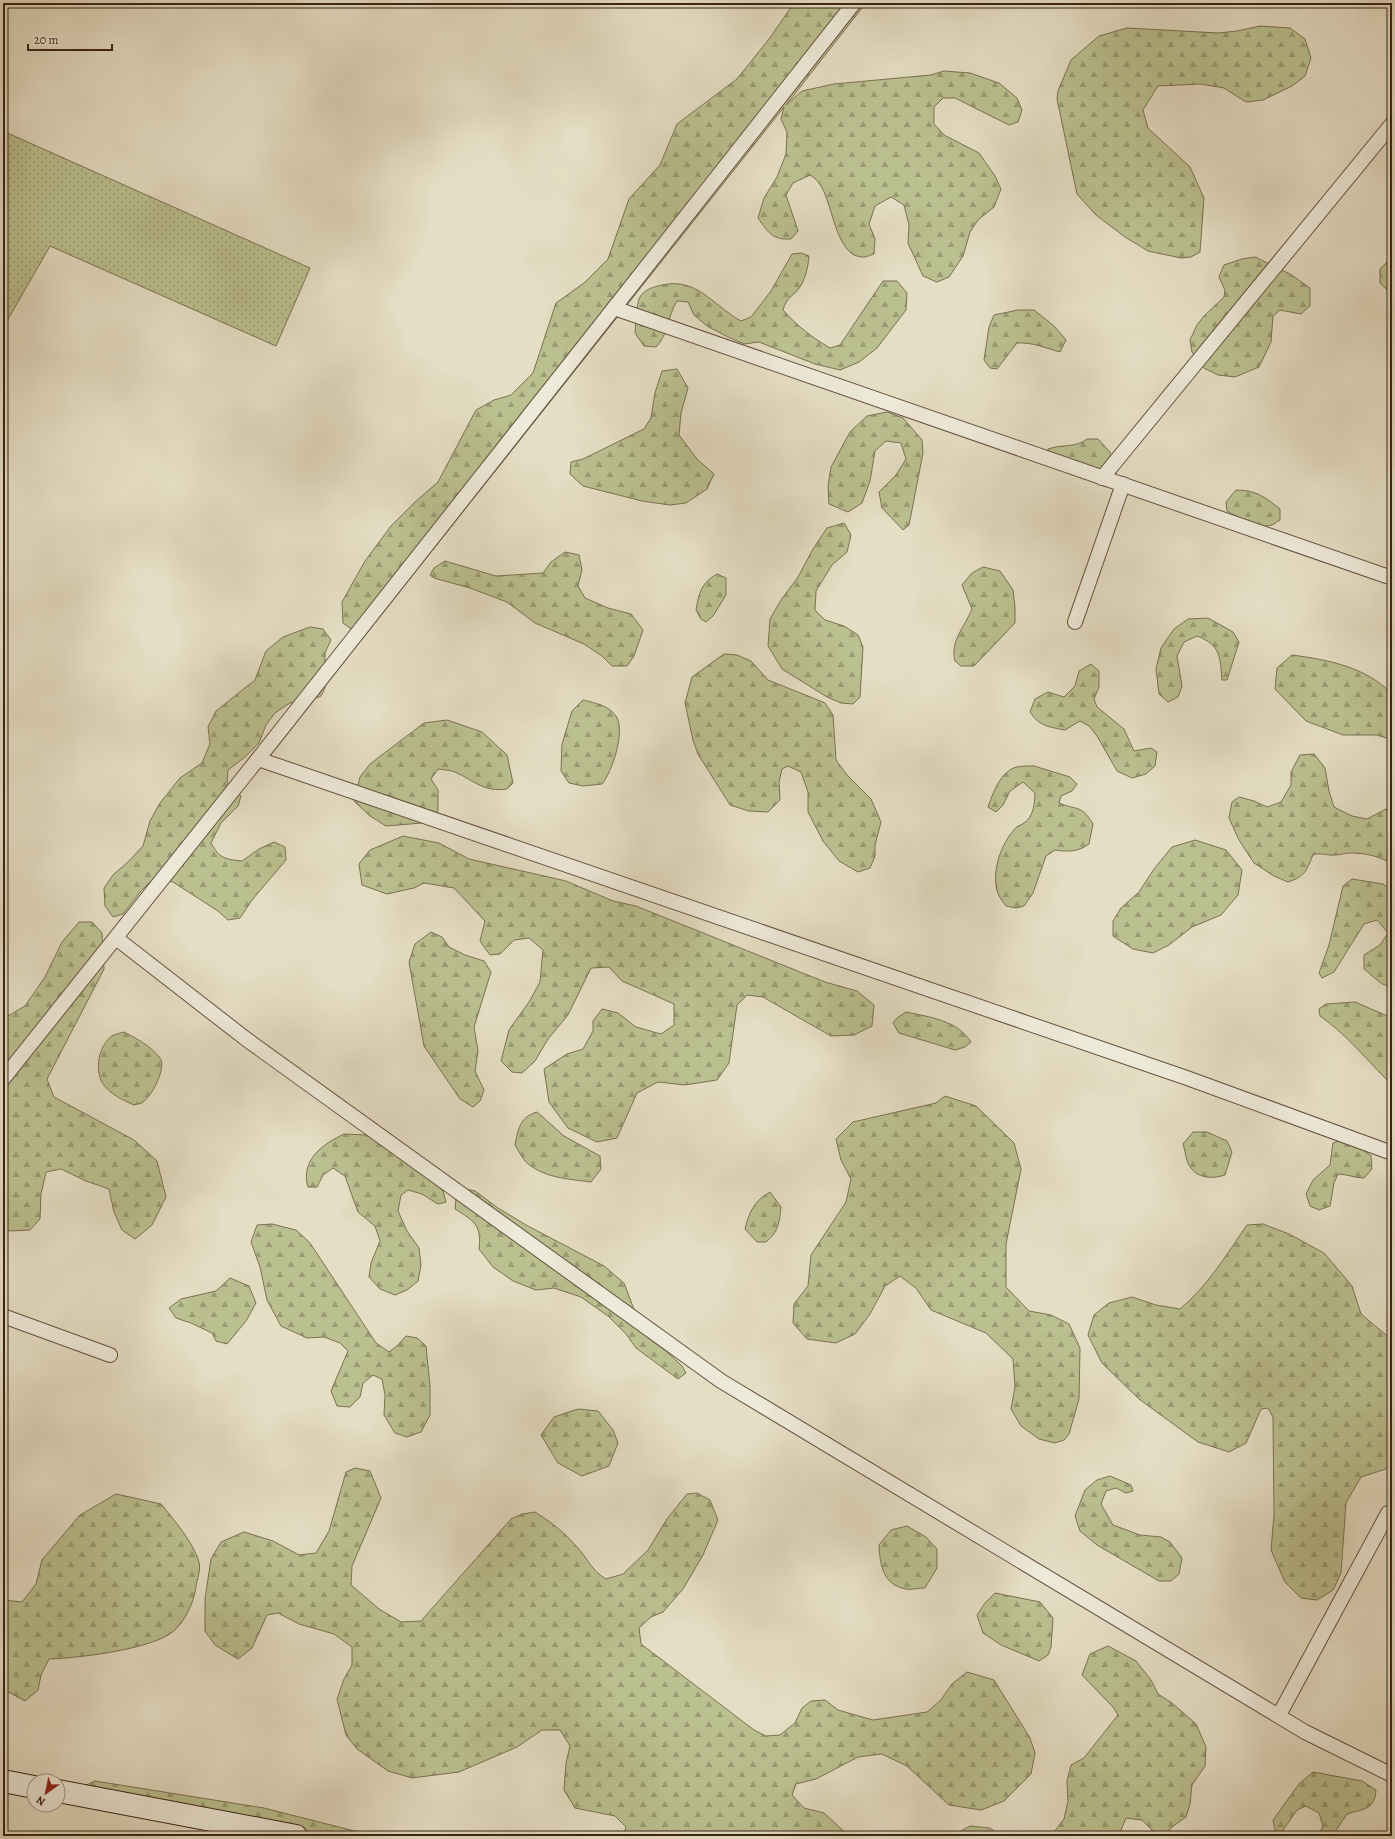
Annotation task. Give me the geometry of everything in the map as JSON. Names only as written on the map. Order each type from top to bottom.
[{"type":"main road","points":[[3,1781],[26,1785]]},
{"type":"main road","points":[[66,1793],[296,1836]]},
{"type":"lane","points":[[3,1080],[854,3]]},
{"type":"lane","points":[[1102,478],[1392,124]]},
{"type":"lane","points":[[614,308],[1392,578]]},
{"type":"lane","points":[[1074,622],[1123,484]]},
{"type":"lane","points":[[258,759],[1188,1078],[1392,1153]]},
{"type":"lane","points":[[116,938],[246,1039],[721,1381],[1305,1732],[1392,1775]]},
{"type":"lane","points":[[3,1316],[110,1355]]},
{"type":"lane","points":[[1279,1715],[1388,1513]]},
{"type":"green space","points":[[794,3],[866,3],[786,105],[802,91],[834,84],[931,75],[944,71],[970,73],[999,83],[1017,98],[1022,110],[1018,122],[1009,125],[955,98],[943,98],[934,107],[934,124],[944,135],[979,153],[995,176],[1001,189],[994,207],[978,220],[970,232],[963,256],[949,277],[937,282],[923,276],[908,243],[909,225],[904,205],[891,197],[875,206],[869,224],[875,239],[874,254],[863,257],[853,254],[846,248],[840,238],[824,191],[818,182],[810,175],[793,183],[786,195],[798,231],[791,239],[775,237],[768,232],[758,218],[764,198],[777,177],[786,154],[787,132],[781,119],[784,107],[366,634],[357,633],[343,623],[342,602],[365,561],[391,526],[438,482],[476,410],[494,400],[511,395],[533,373],[556,303],[584,283],[608,259],[629,199],[660,165],[677,124],[737,79],[769,39]]},
{"type":"green space","points":[[1260,26],[1290,28],[1305,39],[1311,58],[1305,76],[1292,86],[1263,100],[1246,102],[1224,88],[1201,84],[1158,86],[1143,110],[1148,128],[1190,167],[1204,198],[1200,252],[1191,257],[1181,258],[1148,251],[1125,237],[1096,215],[1077,194],[1057,99],[1058,91],[1071,60],[1099,36],[1127,28],[1218,33]]},
{"type":"green space","points":[[3,131],[310,268],[276,346],[50,246],[7,321],[3,319]]},
{"type":"green space","points":[[801,253],[809,256],[805,276],[800,287],[788,299],[783,310],[805,331],[830,348],[840,345],[883,281],[897,281],[907,293],[906,310],[877,348],[859,362],[840,370],[815,364],[759,342],[744,344],[707,326],[694,315],[688,302],[677,301],[671,313],[666,331],[656,347],[644,346],[635,333],[636,314],[640,297],[646,291],[653,288],[671,284],[683,285],[703,293],[741,321],[751,317],[771,291],[792,254]]},
{"type":"green space","points":[[1255,257],[1290,274],[1310,288],[1310,306],[1301,314],[1280,310],[1273,316],[1271,342],[1259,367],[1235,377],[1218,375],[1204,368],[1192,352],[1190,340],[1197,325],[1204,316],[1224,297],[1225,290],[1219,277],[1224,265],[1242,259]]},
{"type":"green space","points":[[1392,257],[1392,291],[1389,292],[1380,283],[1380,269]]},
{"type":"green space","points":[[1018,310],[1034,310],[1054,326],[1066,340],[1060,352],[1034,344],[1017,343],[997,369],[990,368],[984,360],[989,327],[994,315]]},
{"type":"green space","points":[[677,369],[688,388],[681,413],[679,435],[697,459],[714,474],[707,489],[686,503],[670,505],[642,501],[583,486],[570,474],[571,462],[583,459],[644,429],[651,418],[655,393],[662,371]]},
{"type":"green space","points":[[887,412],[903,418],[922,440],[923,453],[909,525],[903,530],[882,508],[879,492],[896,475],[906,459],[901,443],[886,441],[875,451],[870,481],[862,503],[848,512],[829,504],[828,486],[831,467],[850,432],[867,416]]},
{"type":"green space","points":[[1087,439],[1098,439],[1110,452],[1117,471],[1111,485],[1106,487],[1049,464],[1048,449],[1078,444]]},
{"type":"green space","points":[[1236,490],[1249,491],[1270,501],[1280,509],[1280,520],[1267,526],[1256,524],[1227,511],[1226,502]]},
{"type":"green space","points":[[844,523],[851,535],[847,552],[832,565],[816,591],[815,610],[825,620],[844,626],[858,635],[863,647],[860,697],[853,704],[841,703],[827,697],[782,669],[768,646],[770,619],[781,600],[798,577],[813,549],[827,528]]},
{"type":"green space","points":[[565,552],[579,555],[582,570],[578,586],[585,598],[608,608],[631,614],[643,630],[634,656],[627,666],[612,666],[602,656],[584,644],[535,623],[507,602],[470,588],[434,578],[430,575],[434,568],[445,561],[496,576],[543,573],[551,562]]},
{"type":"green space","points":[[983,567],[1000,571],[1013,590],[1015,623],[974,666],[961,666],[955,661],[954,647],[972,609],[962,585],[972,573]]},
{"type":"green space","points":[[717,574],[726,578],[726,595],[713,616],[706,622],[701,619],[696,610],[698,598],[707,581]]},
{"type":"green space","points":[[1208,618],[1233,632],[1239,642],[1227,680],[1222,680],[1220,658],[1215,648],[1211,643],[1197,636],[1184,642],[1177,656],[1182,686],[1178,697],[1168,702],[1159,694],[1156,669],[1161,648],[1174,629],[1188,619]]},
{"type":"green space","points":[[310,627],[323,629],[331,640],[325,653],[325,688],[321,696],[314,699],[290,703],[275,713],[266,725],[259,743],[245,757],[228,770],[227,782],[241,796],[238,806],[221,823],[211,843],[220,855],[231,860],[242,861],[259,849],[274,842],[285,847],[286,860],[252,900],[240,918],[228,920],[218,911],[173,882],[154,878],[140,892],[123,914],[113,917],[105,906],[104,888],[113,875],[143,846],[150,821],[160,803],[180,778],[202,763],[210,744],[208,727],[216,711],[255,680],[266,651],[283,637]]},
{"type":"green space","points":[[724,654],[737,655],[751,661],[768,680],[825,703],[833,715],[836,760],[847,775],[871,799],[881,822],[875,845],[875,856],[870,868],[858,872],[839,861],[823,841],[808,812],[808,792],[801,772],[788,766],[782,769],[779,782],[780,800],[768,812],[749,811],[730,805],[698,754],[693,740],[685,703],[692,677]]},
{"type":"green space","points":[[1292,655],[1320,659],[1346,666],[1371,677],[1382,685],[1392,694],[1392,740],[1377,735],[1343,735],[1306,721],[1275,689],[1277,668]]},
{"type":"green space","points":[[1091,664],[1099,671],[1099,687],[1094,699],[1097,707],[1124,729],[1134,751],[1151,748],[1157,752],[1155,766],[1146,774],[1132,778],[1117,771],[1097,736],[1089,726],[1080,721],[1065,730],[1049,727],[1041,723],[1033,717],[1030,712],[1035,699],[1048,692],[1064,697],[1075,686],[1079,671]]},
{"type":"green space","points":[[583,700],[609,709],[616,716],[619,723],[619,741],[610,770],[602,784],[583,786],[569,783],[561,771],[562,744],[572,711]]},
{"type":"green space","points":[[447,720],[482,732],[507,755],[513,783],[507,789],[499,790],[486,788],[455,772],[438,769],[431,779],[438,790],[438,811],[422,823],[386,826],[370,816],[354,801],[360,777],[370,764],[424,723]]},
{"type":"green space","points":[[1314,754],[1325,768],[1329,791],[1334,807],[1352,816],[1367,819],[1386,809],[1392,811],[1392,865],[1383,859],[1367,854],[1316,854],[1313,855],[1307,869],[1299,878],[1288,882],[1274,876],[1254,863],[1239,840],[1229,818],[1232,802],[1239,797],[1254,801],[1267,807],[1281,802],[1291,785],[1291,772],[1300,755]]},
{"type":"green space","points":[[1034,766],[1070,777],[1077,784],[1072,791],[1061,796],[1059,803],[1079,809],[1085,813],[1093,824],[1089,844],[1081,849],[1073,851],[1055,850],[1046,856],[1033,893],[1024,906],[1016,908],[1006,906],[999,896],[996,888],[996,870],[1004,844],[1009,836],[1016,828],[1030,818],[1034,806],[1035,793],[1023,782],[1010,791],[1003,805],[996,812],[988,807],[998,783],[1006,773],[1017,767]]},
{"type":"green space","points":[[403,836],[439,843],[469,859],[566,881],[613,901],[636,906],[825,982],[857,991],[874,1005],[872,1026],[854,1035],[831,1036],[763,997],[747,995],[737,1005],[729,1063],[717,1080],[685,1085],[658,1082],[637,1093],[617,1138],[597,1142],[568,1128],[549,1102],[544,1069],[567,1054],[583,1049],[593,1031],[593,1021],[602,1009],[618,1013],[636,1027],[661,1034],[674,1025],[674,1004],[622,981],[609,967],[591,968],[568,1015],[548,1039],[535,1061],[522,1073],[512,1072],[501,1061],[509,1030],[529,1002],[540,982],[543,950],[529,938],[514,940],[500,954],[490,955],[480,941],[485,921],[454,888],[424,883],[414,888],[387,894],[362,885],[359,864],[370,850]]},
{"type":"green space","points":[[1195,840],[1226,850],[1242,870],[1238,895],[1221,915],[1192,927],[1169,945],[1153,953],[1133,949],[1113,936],[1113,921],[1121,908],[1139,892],[1154,869],[1172,847]]},
{"type":"green space","points":[[1352,879],[1383,884],[1392,890],[1392,987],[1382,984],[1364,969],[1364,955],[1380,945],[1388,933],[1377,920],[1364,924],[1334,972],[1322,978],[1319,973],[1329,945],[1343,886]]},
{"type":"green space","points":[[79,922],[92,922],[102,933],[104,969],[47,1079],[54,1097],[134,1140],[157,1161],[166,1197],[152,1225],[135,1239],[122,1230],[114,1212],[109,1189],[86,1181],[61,1169],[46,1172],[41,1194],[40,1219],[30,1230],[9,1231],[3,1226],[3,1019],[25,1006],[45,977],[62,942]]},
{"type":"green space","points":[[431,932],[442,937],[449,947],[465,955],[484,961],[491,972],[474,1027],[478,1051],[475,1071],[484,1090],[480,1101],[473,1107],[460,1099],[424,1046],[409,962],[415,944]]},
{"type":"green space","points":[[1355,1002],[1392,1018],[1392,1083],[1389,1082],[1348,1039],[1320,1016],[1319,1009],[1326,1004]]},
{"type":"green space","points":[[906,1012],[933,1018],[950,1024],[965,1035],[971,1042],[965,1047],[955,1050],[899,1033],[893,1023],[897,1018]]},
{"type":"green space","points":[[124,1032],[148,1046],[162,1062],[162,1068],[158,1081],[147,1099],[142,1103],[134,1105],[117,1097],[103,1084],[100,1078],[98,1065],[104,1045],[112,1036]]},
{"type":"green space","points":[[945,1096],[976,1106],[1014,1143],[1021,1169],[1006,1244],[1006,1287],[1029,1311],[1051,1315],[1069,1324],[1080,1348],[1079,1399],[1069,1434],[1064,1440],[1055,1443],[1039,1439],[1021,1426],[1011,1409],[1015,1387],[1013,1359],[986,1333],[931,1310],[916,1288],[900,1276],[885,1286],[870,1314],[855,1334],[836,1343],[807,1339],[793,1323],[794,1304],[808,1286],[811,1255],[846,1202],[851,1179],[841,1160],[836,1139],[853,1122],[936,1103]]},
{"type":"green space","points":[[537,1112],[564,1136],[600,1156],[601,1169],[591,1182],[556,1177],[539,1171],[525,1161],[515,1145],[517,1134],[523,1120],[531,1114]]},
{"type":"green space","points":[[1193,1132],[1207,1132],[1227,1141],[1232,1152],[1225,1175],[1205,1177],[1192,1170],[1188,1163],[1183,1144]]},
{"type":"green space","points":[[344,1134],[367,1135],[401,1157],[433,1181],[443,1191],[446,1202],[438,1204],[422,1194],[408,1190],[401,1195],[398,1211],[407,1231],[419,1248],[421,1265],[418,1281],[407,1290],[395,1295],[380,1289],[369,1277],[371,1263],[380,1241],[375,1226],[358,1212],[345,1176],[333,1168],[323,1175],[317,1187],[308,1187],[306,1177],[310,1161],[321,1148]]},
{"type":"green space","points":[[1342,1140],[1358,1146],[1371,1156],[1372,1169],[1364,1178],[1338,1174],[1334,1183],[1330,1206],[1319,1210],[1310,1206],[1306,1194],[1313,1180],[1330,1165],[1333,1143]]},
{"type":"green space","points":[[466,1189],[475,1191],[498,1208],[526,1225],[604,1266],[624,1283],[635,1312],[648,1338],[665,1350],[682,1366],[686,1373],[678,1379],[636,1348],[626,1334],[608,1316],[581,1297],[554,1288],[536,1290],[513,1281],[493,1267],[479,1249],[479,1234],[475,1224],[455,1209],[456,1199]]},
{"type":"green space","points":[[770,1192],[781,1207],[779,1222],[774,1234],[766,1242],[757,1242],[745,1229],[748,1217],[753,1207],[760,1199]]},
{"type":"green space","points":[[272,1224],[296,1230],[310,1243],[376,1343],[389,1352],[406,1336],[417,1338],[426,1346],[430,1386],[430,1415],[421,1432],[407,1437],[395,1433],[384,1415],[385,1395],[382,1379],[373,1375],[363,1383],[360,1397],[350,1407],[337,1406],[331,1391],[348,1351],[340,1343],[324,1337],[307,1338],[281,1326],[267,1300],[260,1267],[251,1242],[257,1225]]},
{"type":"green space","points":[[1263,1224],[1289,1234],[1324,1253],[1352,1286],[1361,1314],[1392,1340],[1392,1467],[1361,1477],[1346,1503],[1341,1573],[1333,1590],[1317,1600],[1301,1598],[1285,1582],[1271,1550],[1274,1515],[1273,1417],[1268,1408],[1261,1409],[1246,1443],[1229,1452],[1198,1442],[1139,1399],[1102,1363],[1088,1335],[1094,1315],[1109,1303],[1132,1297],[1156,1305],[1180,1309],[1208,1280],[1247,1225]]},
{"type":"green space","points":[[230,1278],[249,1286],[256,1303],[246,1321],[227,1344],[216,1341],[212,1333],[176,1318],[169,1308],[181,1299],[216,1291]]},
{"type":"green space","points":[[578,1409],[598,1411],[613,1430],[618,1443],[609,1466],[582,1476],[558,1463],[541,1435],[554,1417]]},
{"type":"green space","points":[[355,1468],[370,1471],[381,1498],[352,1566],[351,1585],[379,1609],[401,1622],[421,1621],[511,1519],[522,1514],[535,1512],[563,1532],[593,1568],[606,1579],[623,1574],[648,1550],[667,1519],[687,1494],[697,1493],[710,1500],[718,1520],[703,1555],[683,1589],[663,1612],[651,1617],[639,1628],[641,1644],[754,1730],[766,1736],[780,1735],[795,1723],[802,1708],[811,1701],[825,1700],[838,1710],[873,1720],[927,1712],[940,1701],[952,1684],[967,1672],[994,1680],[1030,1738],[1035,1753],[1031,1774],[1004,1801],[981,1810],[949,1805],[907,1766],[882,1754],[858,1757],[816,1779],[796,1784],[792,1795],[804,1808],[824,1813],[849,1836],[623,1836],[626,1827],[615,1816],[575,1808],[564,1790],[566,1763],[570,1746],[560,1730],[542,1730],[517,1747],[459,1772],[412,1778],[388,1771],[357,1749],[346,1735],[337,1699],[344,1679],[352,1665],[352,1647],[334,1634],[299,1624],[278,1613],[267,1615],[252,1648],[238,1659],[215,1645],[205,1631],[205,1599],[211,1559],[221,1542],[244,1532],[273,1541],[299,1555],[316,1553],[329,1531],[346,1472]]},
{"type":"green space","points":[[1110,1476],[1131,1485],[1133,1491],[1126,1493],[1116,1488],[1106,1491],[1101,1504],[1113,1525],[1140,1535],[1161,1537],[1170,1542],[1182,1558],[1179,1574],[1171,1581],[1159,1581],[1097,1545],[1080,1531],[1075,1516],[1085,1490],[1097,1480]]},
{"type":"green space","points":[[116,1494],[161,1504],[188,1539],[199,1562],[199,1571],[195,1593],[187,1614],[178,1626],[168,1635],[143,1645],[77,1657],[49,1659],[41,1675],[38,1690],[25,1701],[3,1689],[3,1600],[22,1602],[36,1584],[42,1560],[80,1515]]},
{"type":"green space","points":[[907,1526],[926,1537],[937,1549],[937,1568],[925,1588],[906,1589],[898,1587],[888,1579],[882,1567],[879,1545],[891,1530]]},
{"type":"green space","points":[[995,1593],[1040,1602],[1053,1618],[1051,1647],[1048,1655],[1039,1661],[1001,1645],[983,1633],[977,1615],[985,1603]]},
{"type":"green space","points":[[1108,1646],[1136,1661],[1151,1680],[1158,1694],[1172,1703],[1196,1724],[1206,1747],[1205,1766],[1192,1785],[1190,1804],[1186,1817],[1172,1827],[1166,1835],[1153,1831],[1142,1820],[1126,1818],[1121,1830],[1122,1836],[1051,1836],[1064,1819],[1068,1801],[1067,1781],[1071,1765],[1084,1758],[1118,1715],[1113,1707],[1082,1675],[1090,1654]]},
{"type":"green space","points":[[1313,1772],[1362,1781],[1376,1790],[1375,1797],[1371,1805],[1367,1808],[1347,1814],[1332,1836],[1318,1836],[1323,1826],[1319,1813],[1306,1806],[1297,1810],[1279,1836],[1276,1834],[1273,1820],[1299,1784]]},
{"type":"green space","points":[[95,1781],[264,1808],[374,1836],[290,1836],[82,1787]]},
{"type":"green space","points":[[970,1826],[990,1828],[1001,1836],[952,1836]]}]
